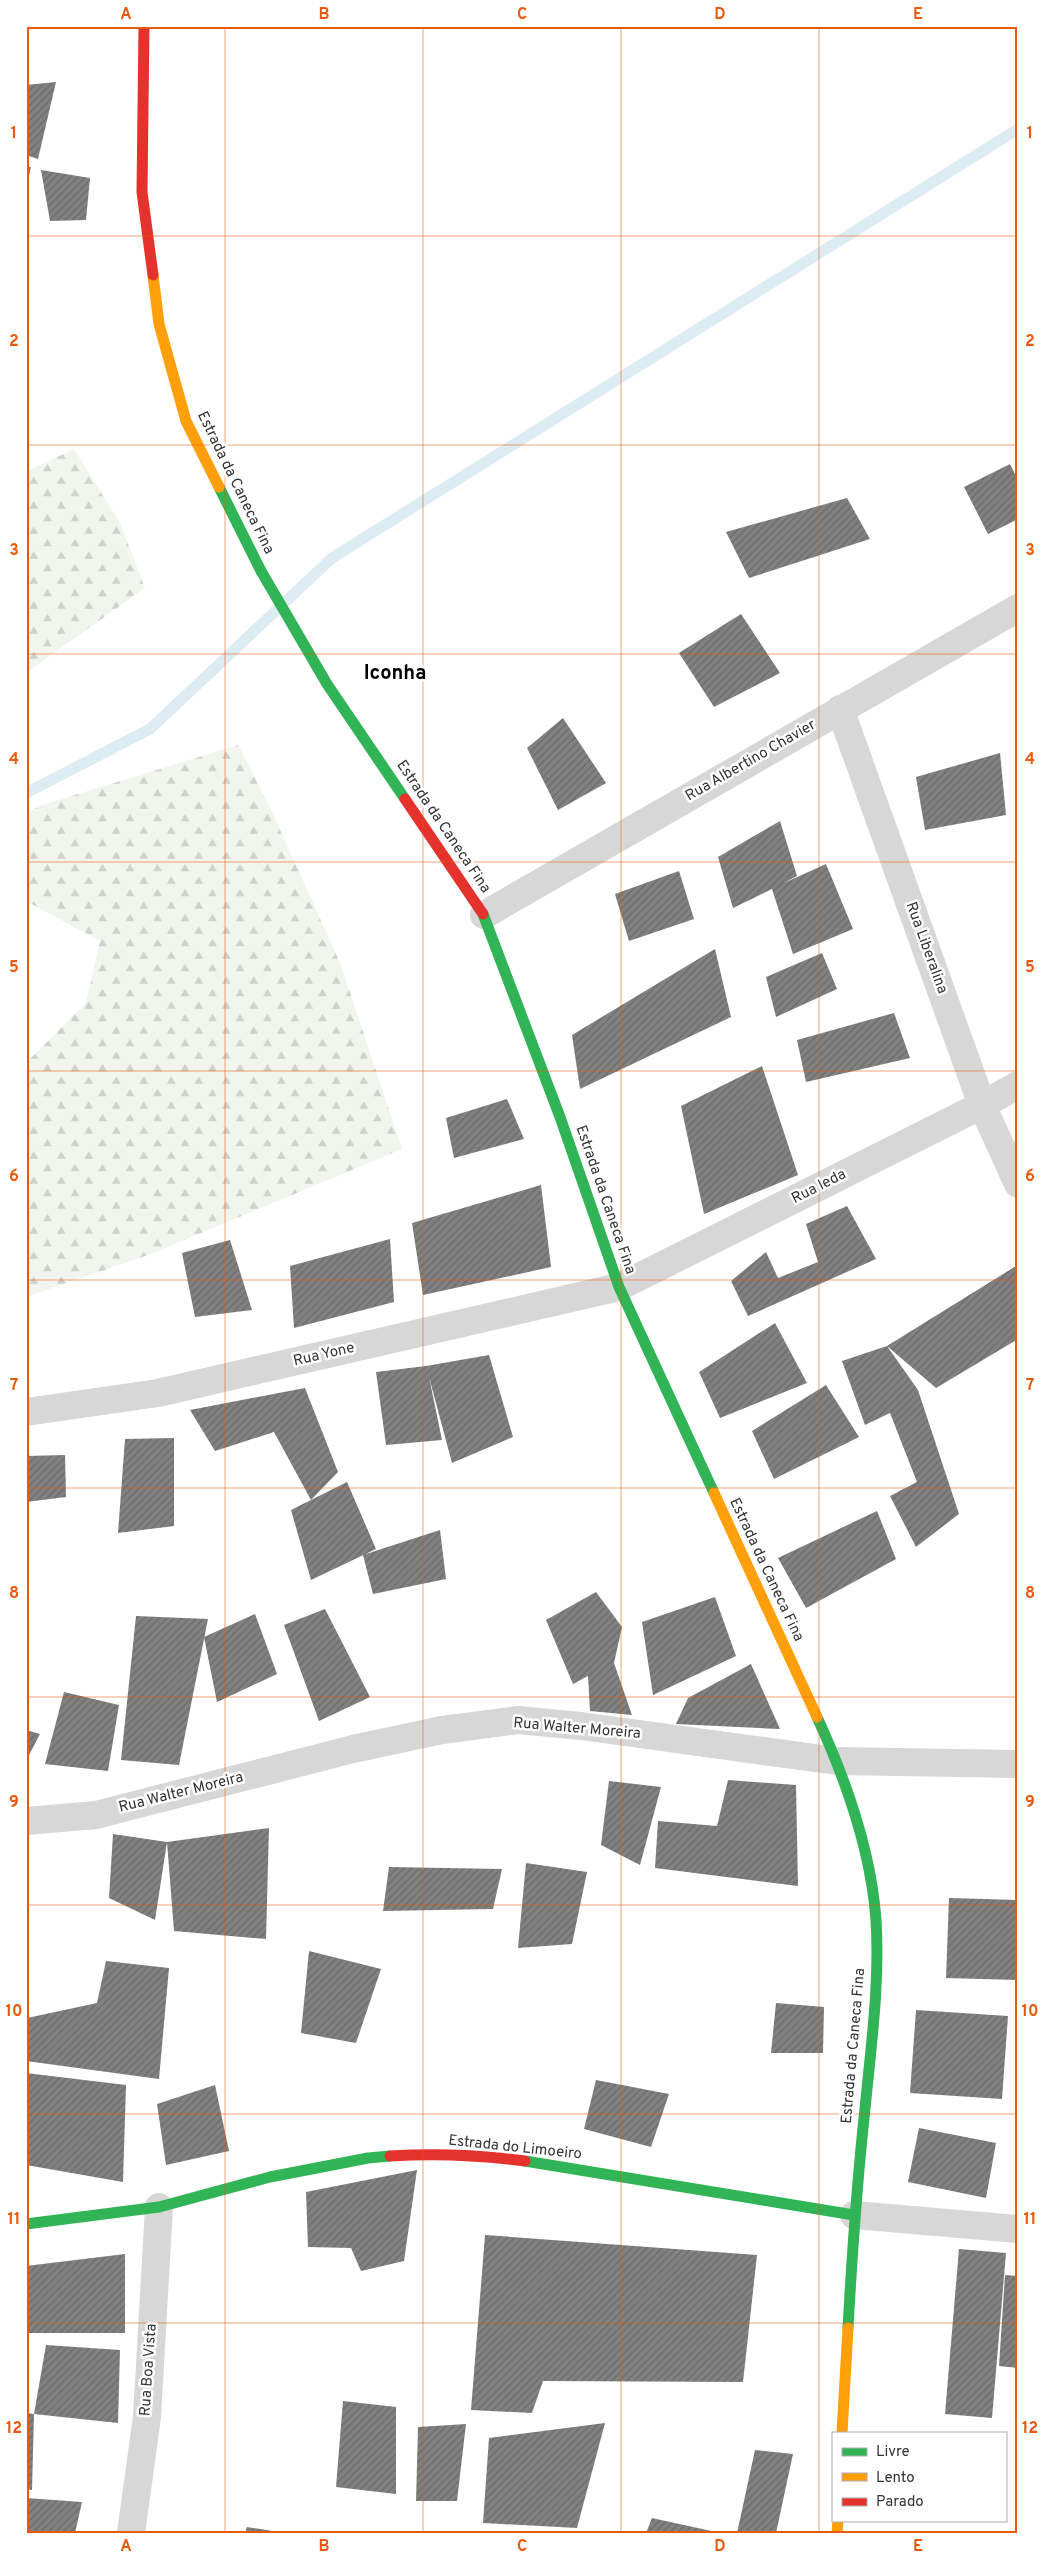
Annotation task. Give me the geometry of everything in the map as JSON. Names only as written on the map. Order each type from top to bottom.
[{"type":"street","name":"Estrada da Caneca Fina","points":[[144,26],[142,192],[159,324],[186,421],[261,571],[327,684],[484,915],[560,1118],[619,1287],[837,1761],[853,1807],[866,1858],[876,1919],[876,1994],[854,2216],[842,2432]]},
{"type":"street","name":"Rua Albertino Chavier","points":[[484,915],[1018,608]]},
{"type":"street","name":"Rua Liberalina","points":[[840,709],[982,1105],[1018,1184]]},
{"type":"street","name":"Rua Ieda","points":[[619,1287],[982,1105],[1018,1085]]},
{"type":"street","name":"Rua Yone","points":[[26,1412],[158,1393],[619,1287]]},
{"type":"street","name":"Rua Walter Moreira","points":[[26,1821],[96,1815],[353,1749],[442,1730],[519,1720],[581,1726],[837,1761],[1018,1764]]},
{"type":"street","name":"Estrada do Limoeiro","points":[[26,2224],[159,2207],[270,2177],[368,2158],[425,2154],[493,2157],[567,2167],[854,2216]]},
{"type":"street","name":"Rua Boa Vista","points":[[131,2533],[147,2417],[159,2207]]},
{"type":"street","points":[[854,2216],[1018,2229]]},
{"type":"green space","points":[[74,449],[120,523],[145,588],[26,673],[26,472]]},
{"type":"green space","points":[[238,745],[272,812],[341,965],[402,1149],[151,1254],[26,1297],[26,1063],[86,1003],[100,941],[26,901],[26,815],[39,806]]},
{"type":"building","points":[[56,82],[38,159],[26,155],[26,85]]},
{"type":"building","points":[[26,167],[31,167],[27,184],[26,184]]},
{"type":"building","points":[[41,170],[90,178],[86,220],[50,221]]},
{"type":"building","points":[[1010,464],[1018,480],[1018,519],[988,534],[964,487]]},
{"type":"building","points":[[847,498],[870,539],[749,578],[726,532]]},
{"type":"building","points":[[741,614],[780,673],[714,707],[679,653]]},
{"type":"building","points":[[563,718],[606,783],[558,810],[527,748]]},
{"type":"building","points":[[1000,753],[1006,815],[925,830],[916,777]]},
{"type":"building","points":[[780,821],[797,876],[784,883],[826,864],[853,929],[793,954],[772,889],[733,908],[718,857]]},
{"type":"building","points":[[679,871],[694,919],[629,941],[615,894]]},
{"type":"building","points":[[715,949],[731,1017],[580,1089],[572,1035]]},
{"type":"building","points":[[822,953],[837,989],[776,1017],[766,977]]},
{"type":"building","points":[[894,1013],[910,1058],[806,1082],[797,1040]]},
{"type":"building","points":[[762,1066],[798,1175],[704,1214],[681,1106]]},
{"type":"building","points":[[507,1099],[524,1139],[454,1158],[446,1118]]},
{"type":"building","points":[[541,1185],[551,1267],[423,1295],[412,1223]]},
{"type":"building","points":[[847,1206],[876,1259],[748,1316],[731,1281],[766,1252],[778,1278],[818,1262],[806,1224]]},
{"type":"building","points":[[390,1239],[394,1302],[294,1328],[290,1266]]},
{"type":"building","points":[[230,1240],[252,1310],[195,1317],[182,1253]]},
{"type":"building","points":[[1016,1266],[1018,1271],[1018,1339],[936,1388],[887,1346]]},
{"type":"building","points":[[775,1323],[807,1383],[720,1418],[699,1372]]},
{"type":"building","points":[[887,1346],[918,1390],[959,1514],[916,1547],[890,1496],[917,1482],[890,1413],[865,1425],[842,1361]]},
{"type":"building","points":[[489,1355],[513,1437],[452,1463],[429,1377],[442,1440],[386,1445],[376,1372],[426,1366]]},
{"type":"building","points":[[826,1385],[859,1437],[774,1479],[752,1431]]},
{"type":"building","points":[[305,1388],[338,1472],[311,1500],[274,1432],[215,1451],[190,1410]]},
{"type":"building","points":[[174,1438],[174,1526],[118,1533],[125,1439]]},
{"type":"building","points":[[65,1455],[66,1497],[26,1502],[26,1456]]},
{"type":"building","points":[[347,1482],[376,1549],[311,1580],[291,1510]]},
{"type":"building","points":[[877,1511],[896,1559],[806,1608],[778,1558]]},
{"type":"building","points":[[440,1530],[446,1579],[373,1594],[363,1555]]},
{"type":"building","points":[[596,1592],[622,1627],[614,1663],[632,1715],[590,1711],[588,1676],[573,1684],[546,1620]]},
{"type":"building","points":[[715,1597],[736,1656],[653,1695],[642,1622]]},
{"type":"building","points":[[325,1609],[370,1697],[319,1721],[284,1625]]},
{"type":"building","points":[[255,1614],[277,1674],[217,1702],[204,1637]]},
{"type":"building","points":[[136,1616],[208,1619],[179,1765],[121,1760]]},
{"type":"building","points":[[751,1664],[780,1729],[676,1724],[688,1698]]},
{"type":"building","points":[[64,1692],[119,1705],[108,1771],[45,1764]]},
{"type":"building","points":[[26,1730],[40,1734],[26,1761]]},
{"type":"building","points":[[728,1780],[796,1785],[798,1886],[655,1868],[658,1821],[717,1826]]},
{"type":"building","points":[[609,1781],[661,1787],[640,1865],[601,1845]]},
{"type":"building","points":[[269,1828],[266,1939],[174,1931],[167,1842]]},
{"type":"building","points":[[113,1834],[167,1842],[155,1920],[109,1898]]},
{"type":"building","points":[[526,1863],[587,1872],[572,1944],[518,1948]]},
{"type":"building","points":[[389,1867],[502,1869],[493,1909],[383,1911]]},
{"type":"building","points":[[949,1898],[1018,1900],[1018,1980],[946,1978]]},
{"type":"building","points":[[309,1951],[381,1969],[356,2043],[301,2033]]},
{"type":"building","points":[[106,1961],[169,1968],[159,2079],[26,2061],[27,2018],[97,2003]]},
{"type":"building","points":[[776,2003],[824,2007],[823,2053],[771,2053]]},
{"type":"building","points":[[916,2010],[1008,2016],[1002,2099],[910,2093]]},
{"type":"building","points":[[26,2073],[126,2085],[123,2182],[26,2165]]},
{"type":"building","points":[[596,2080],[669,2094],[651,2147],[584,2129]]},
{"type":"building","points":[[215,2085],[229,2151],[166,2165],[157,2104]]},
{"type":"building","points":[[919,2128],[996,2143],[986,2198],[908,2182]]},
{"type":"building","points":[[417,2170],[404,2261],[361,2271],[351,2248],[308,2247],[306,2192]]},
{"type":"building","points":[[485,2235],[757,2255],[743,2382],[543,2381],[532,2413],[471,2410]]},
{"type":"building","points":[[959,2249],[1006,2253],[992,2418],[945,2414]]},
{"type":"building","points":[[125,2254],[125,2333],[26,2333],[26,2266]]},
{"type":"building","points":[[1005,2275],[1018,2276],[1018,2368],[999,2366]]},
{"type":"building","points":[[46,2345],[120,2350],[118,2423],[34,2414]]},
{"type":"building","points":[[343,2401],[396,2407],[396,2494],[336,2487]]},
{"type":"building","points":[[26,2413],[34,2414],[32,2490],[26,2489]]},
{"type":"building","points":[[605,2423],[577,2528],[483,2523],[489,2438]]},
{"type":"building","points":[[466,2424],[457,2501],[416,2501],[418,2427]]},
{"type":"building","points":[[755,2450],[793,2454],[776,2533],[737,2533]]},
{"type":"building","points":[[26,2498],[82,2502],[75,2533],[26,2533]]},
{"type":"building","points":[[652,2518],[716,2532],[646,2533]]},
{"type":"building","points":[[247,2527],[279,2532],[279,2533],[245,2533]]},
{"type":"waterway","points":[[26,793],[150,729],[332,558],[1018,129]]},
{"type":"traffic: fast","points":[[219,487],[261,571],[327,684],[405,799]]},
{"type":"traffic: fast","points":[[483,914],[560,1117],[619,1287],[714,1493]]},
{"type":"traffic: fast","points":[[817,1717],[838,1765],[856,1816],[869,1867],[876,1920],[877,1967],[874,2015],[857,2191],[848,2328]]},
{"type":"traffic: fast","points":[[26,2224],[159,2207],[270,2177],[368,2158],[390,2156]]},
{"type":"traffic: fast","points":[[525,2161],[854,2215]]},
{"type":"traffic: slow","points":[[153,275],[159,324],[186,421],[219,487]]},
{"type":"traffic: slow","points":[[714,1493],[817,1717]]},
{"type":"traffic: slow","points":[[842,2432],[848,2328]]},
{"type":"traffic: slow","points":[[837,2533],[838,2522]]},
{"type":"traffic: jam","points":[[144,26],[142,192],[153,275]]},
{"type":"traffic: jam","points":[[405,799],[483,914]]},
{"type":"traffic: jam","points":[[390,2156],[458,2155],[525,2161]]},
{"type":"district","name":"Iconha","points":[[395,674]]}]
